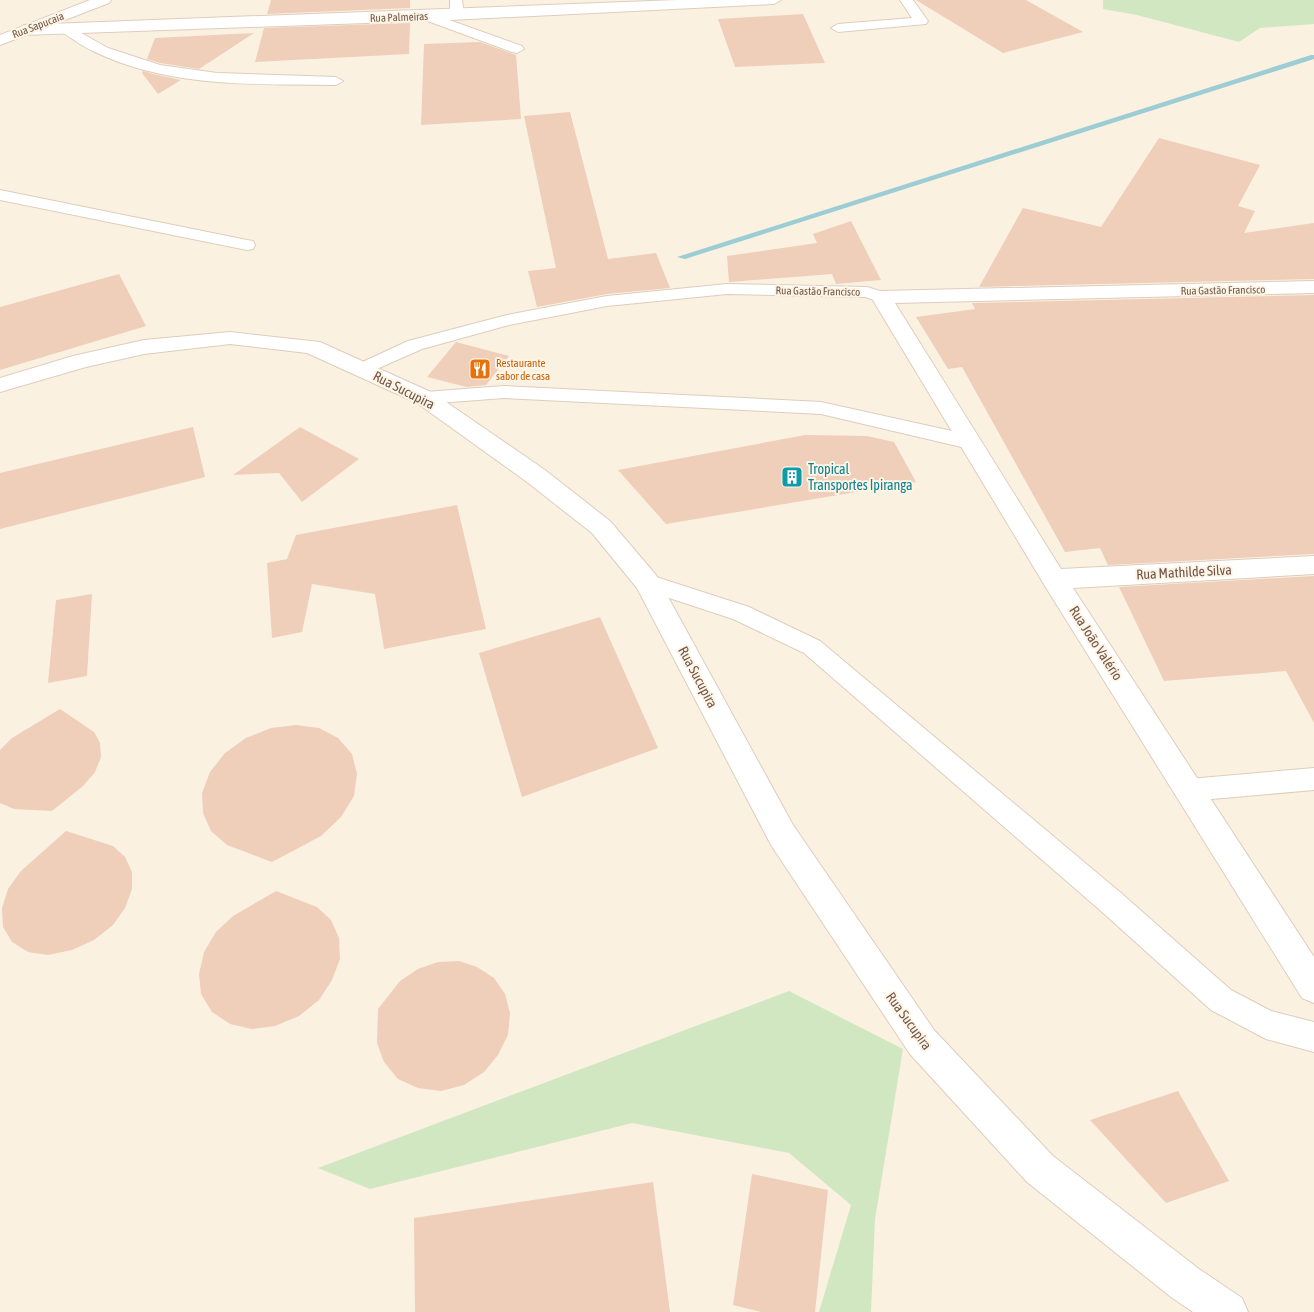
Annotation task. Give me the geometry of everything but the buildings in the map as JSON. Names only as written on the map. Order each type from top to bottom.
[{"type":"street","name":"Rua Sapucaia","points":[[0,40],[104,0]]},
{"type":"street","name":"Rua Palmeiras","points":[[24,30],[427,16],[456,8],[774,0]]},
{"type":"street","name":"Rua Gastão Francisco","points":[[881,297],[1314,287]]},
{"type":"street","name":"Rua João Valério","points":[[881,297],[1054,579],[1314,986]]},
{"type":"street","name":"Rua Sucupira","points":[[0,385],[81,361],[144,347],[230,338],[312,347],[425,398],[536,476],[601,527],[647,582],[782,835],[922,1042],[1040,1169],[1185,1283],[1228,1312]]},
{"type":"street","name":"Rua Mathilde Silva","points":[[1054,579],[1314,565]]},
{"type":"lane","points":[[838,28],[921,22],[906,0]]},
{"type":"lane","points":[[427,16],[517,49]]},
{"type":"lane","points":[[67,29],[102,51],[162,71],[225,78],[336,81]]},
{"type":"lane","points":[[0,195],[247,245]]},
{"type":"lane","name":"Rua Gastão Francisco","points":[[363,369],[415,345],[507,320],[607,301],[727,289],[867,292],[881,297]]},
{"type":"lane","points":[[425,398],[504,392],[821,408],[970,442]]},
{"type":"lane","points":[[647,582],[741,613],[812,647],[1111,902],[1221,1000],[1266,1024],[1314,1037]]},
{"type":"lane","points":[[1189,790],[1314,779]]},
{"type":"green space","points":[[1103,0],[1314,0],[1314,24],[1260,28],[1239,42],[1137,15],[1103,9]]},
{"type":"green space","points":[[789,991],[903,1049],[875,1219],[871,1312],[819,1312],[851,1205],[789,1153],[632,1123],[370,1189],[318,1168]]},
{"type":"waterway","points":[[682,257],[1314,57]]},
{"type":"place","name":"Restaurante sabor de casa","points":[[480,369]]},
{"type":"place","name":"Tropical Transportes Ipiranga","points":[[792,477]]}]
